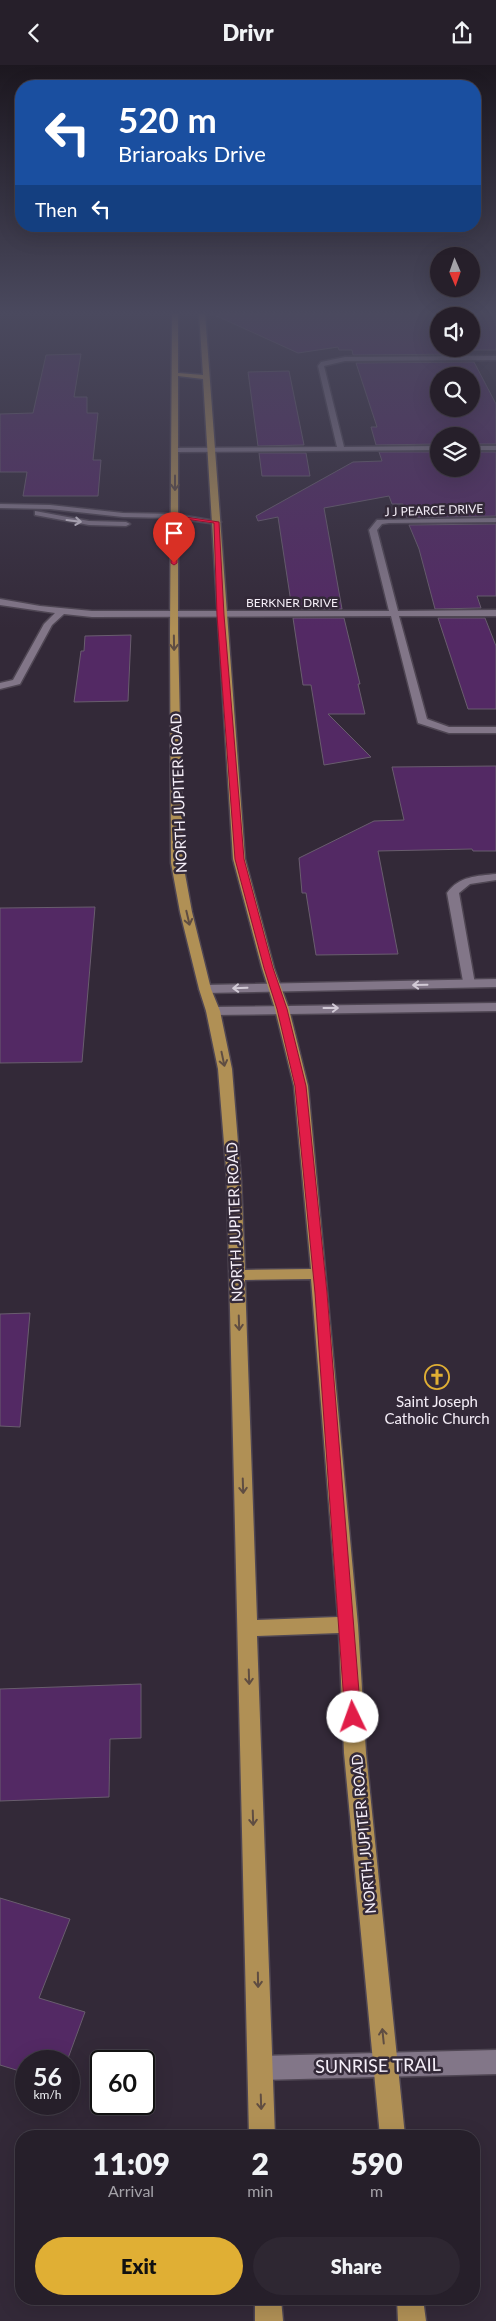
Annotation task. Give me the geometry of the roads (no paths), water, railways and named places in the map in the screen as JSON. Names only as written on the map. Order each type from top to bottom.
[{"type":"main road","name":"NORTH JUPITER ROAD","points":[[175,418],[174,615],[177,863],[186,912],[205,989],[213,1011],[225,1069],[234,1180],[262,2130]]},
{"type":"main road","name":"NORTH JUPITER ROAD","points":[[208,418],[240,859],[299,1073],[319,1274],[348,1625],[355,1753],[392,2130]]},
{"type":"main road","points":[[237,1275],[319,1274]]},
{"type":"main road","points":[[248,1628],[348,1625]]},
{"type":"main road","points":[[268,2305],[269,2321]]},
{"type":"main road","points":[[411,2305],[412,2321]]},
{"type":"street","points":[[334,418],[341,449]]},
{"type":"street","points":[[175,450],[430,448]]},
{"type":"street","points":[[480,448],[496,448]]},
{"type":"street","points":[[0,506],[50,507],[174,520],[216,522]]},
{"type":"street","points":[[27,508],[42,515],[64,519],[133,525]]},
{"type":"street","points":[[142,525],[174,520]]},
{"type":"street","name":"J J PEARCE DRIVE","points":[[394,614],[373,530],[376,525],[389,521],[496,520]]},
{"type":"street","name":"BERKNER DRIVE","points":[[0,602],[61,612],[174,615],[496,613]]},
{"type":"street","points":[[0,686],[17,681],[48,624],[61,612]]},
{"type":"street","points":[[394,614],[422,721],[432,727],[447,731],[496,730]]},
{"type":"street","points":[[469,984],[453,893],[458,885],[472,880],[496,877]]},
{"type":"street","points":[[205,989],[496,983]]},
{"type":"street","points":[[213,1011],[496,1007]]},
{"type":"street","name":"SUNRISE TRAIL","points":[[260,2068],[496,2062]]},
{"type":"place","name":"Saint Joseph Catholic Church","points":[[437,1377]]}]
